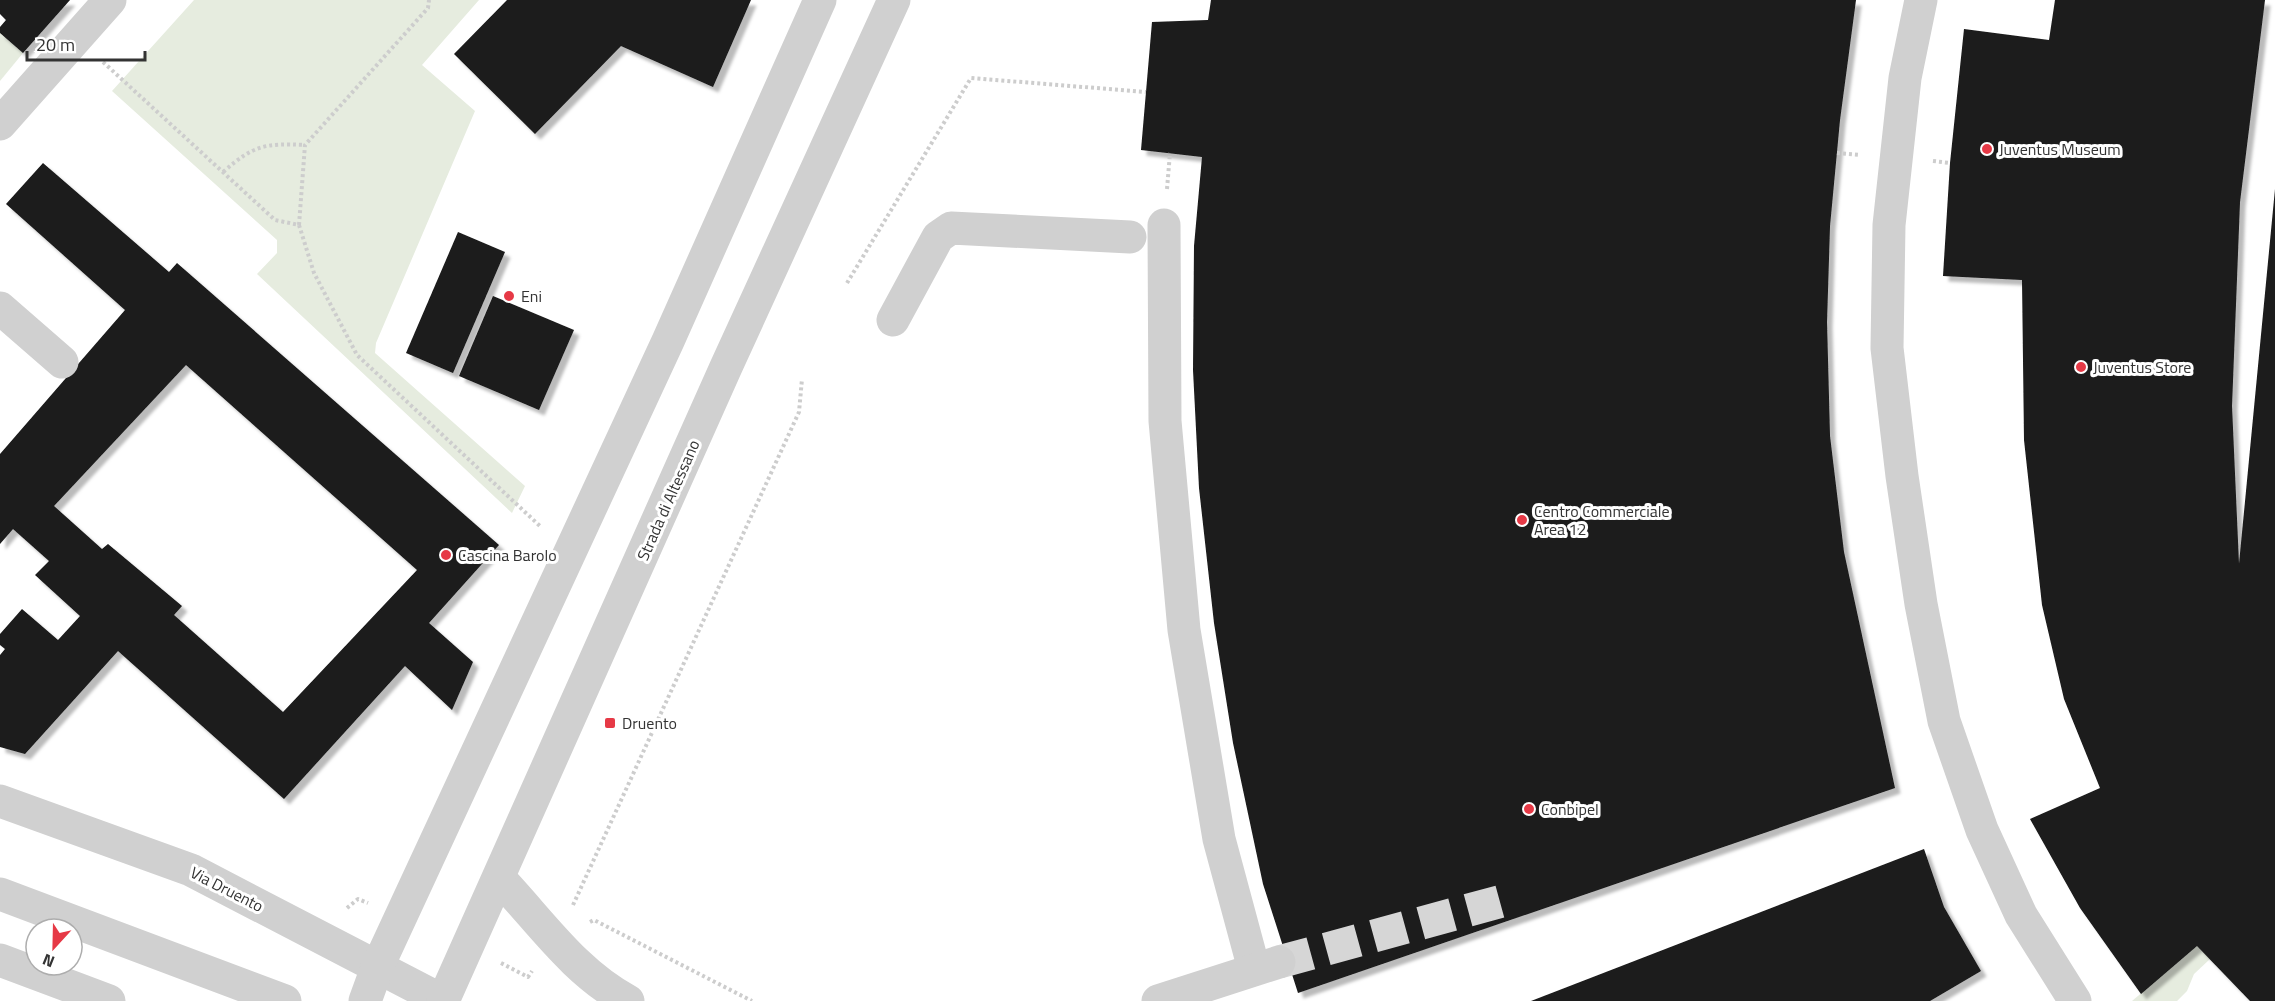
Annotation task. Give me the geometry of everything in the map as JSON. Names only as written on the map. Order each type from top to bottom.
[{"type":"street","points":[[0,124],[110,0]]},
{"type":"street","points":[[365,1001],[377,968],[570,554],[820,0]]},
{"type":"street","name":"Strada di Altessano","points":[[443,1001],[500,878],[726,367],[894,0]]},
{"type":"street","points":[[1921,0],[1905,78],[1889,225],[1887,348],[1902,476],[1921,604],[1944,721],[1982,830],[2021,915],[2076,1001]]},
{"type":"street","points":[[1158,1001],[1267,965],[1219,839],[1184,630],[1165,421],[1164,225]]},
{"type":"street","points":[[893,320],[938,237],[951,228],[1130,237]]},
{"type":"street","points":[[0,308],[62,362]]},
{"type":"street","name":"Via Druento","points":[[0,801],[191,870],[443,1001]]},
{"type":"street","points":[[500,878],[551,940],[612,993],[628,1001]]},
{"type":"street","points":[[0,894],[285,1001]]},
{"type":"street","points":[[157,952],[218,1001]]},
{"type":"street","points":[[0,960],[109,1001]]},
{"type":"path","points":[[429,0],[428,8],[305,145],[299,225],[314,273],[357,354],[570,554]]},
{"type":"path","points":[[76,38],[275,220],[299,225]]},
{"type":"path","points":[[846,283],[971,78],[1146,92]]},
{"type":"path","points":[[223,172],[247,151],[274,143],[305,145]]},
{"type":"path","points":[[571,910],[799,412],[802,379]]},
{"type":"shaded area","points":[[194,0],[479,0],[422,65],[475,111],[376,343],[375,353],[525,486],[512,513],[257,274],[277,253],[277,240],[112,91]]},
{"type":"shaded area","points":[[0,33],[23,53],[0,81]]},
{"type":"shaded area","points":[[2197,946],[2210,959],[2194,974],[2187,991],[2177,1001],[2132,1001]]},
{"type":"building","points":[[0,0],[70,0],[23,53],[0,33],[0,27],[6,20],[0,14]]},
{"type":"building","points":[[507,0],[751,0],[713,87],[621,46],[535,134],[454,54]]},
{"type":"building","name":"Centro Commerciale Area 12","points":[[1211,0],[1856,0],[1840,120],[1830,226],[1827,322],[1830,436],[1844,552],[1895,788],[1298,993],[1263,884],[1233,743],[1214,623],[1199,488],[1193,370],[1194,246],[1202,157],[1141,150],[1152,22],[1208,20]]},
{"type":"building","points":[[2055,0],[2265,0],[2240,202],[2232,406],[2239,564],[2275,189],[2275,1001],[2250,1001],[2197,946],[2141,994],[2080,908],[2030,819],[2100,788],[2064,699],[2042,605],[2024,440],[2022,280],[1943,276],[1950,163],[1964,29],[2049,40]]},
{"type":"building","points":[[43,163],[169,272],[177,263],[499,545],[429,623],[473,662],[452,710],[405,666],[284,799],[118,651],[25,754],[0,747],[0,655],[5,649],[0,645],[0,634],[22,609],[58,640],[80,616],[35,575],[49,561],[13,529],[0,544],[0,454],[125,310],[6,204]],"holes":[[[186,365],[417,570],[283,712],[174,615],[182,606],[108,544],[102,549],[54,506]]]},
{"type":"building","points":[[458,232],[505,252],[453,373],[406,353]]},
{"type":"building","points":[[493,296],[574,330],[539,410],[459,376]]},
{"type":"building","points":[[1924,849],[1944,907],[1981,971],[1930,1001],[1531,1001]]},
{"type":"tunnel","points":[[1279,962],[1502,901]]},
{"type":"place","name":"Juventus Museum","points":[[1987,149]]},
{"type":"place","name":"Eni","points":[[509,296]]},
{"type":"place","name":"Juventus Store","points":[[2081,367]]},
{"type":"place","name":"Centro Commerciale Area 12","points":[[1522,520]]},
{"type":"place","name":"Cascina Barolo","points":[[446,555]]},
{"type":"place","name":"Druento","points":[[610,723]]},
{"type":"place","name":"Conbipel","points":[[1529,809]]}]
